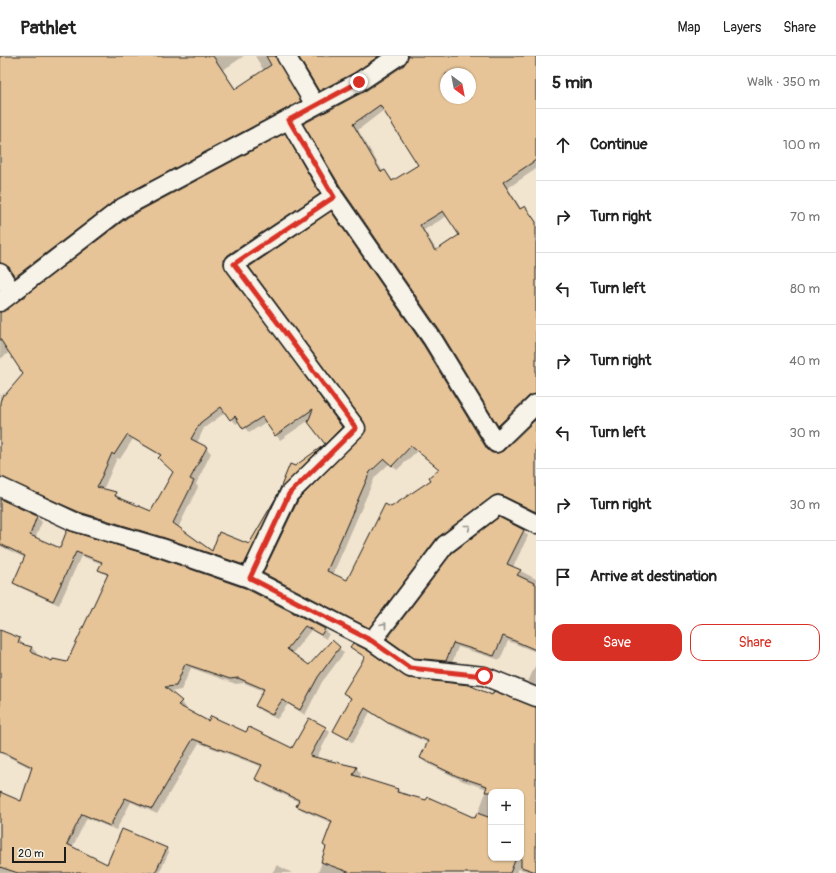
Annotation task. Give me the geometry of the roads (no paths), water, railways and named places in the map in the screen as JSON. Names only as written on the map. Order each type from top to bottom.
[{"type":"street","points":[[286,56],[315,105]]},
{"type":"street","points":[[0,273],[6,298],[122,208],[215,157],[289,120],[359,82],[398,56]]},
{"type":"street","points":[[289,120],[334,197],[433,340],[496,443],[536,404]]},
{"type":"street","points":[[250,578],[289,494],[356,428],[234,264],[334,197]]},
{"type":"street","points":[[0,487],[75,522],[162,548],[250,578],[372,641],[410,668],[484,676],[536,697]]},
{"type":"street","points":[[372,641],[445,545],[498,505],[536,524]]}]
